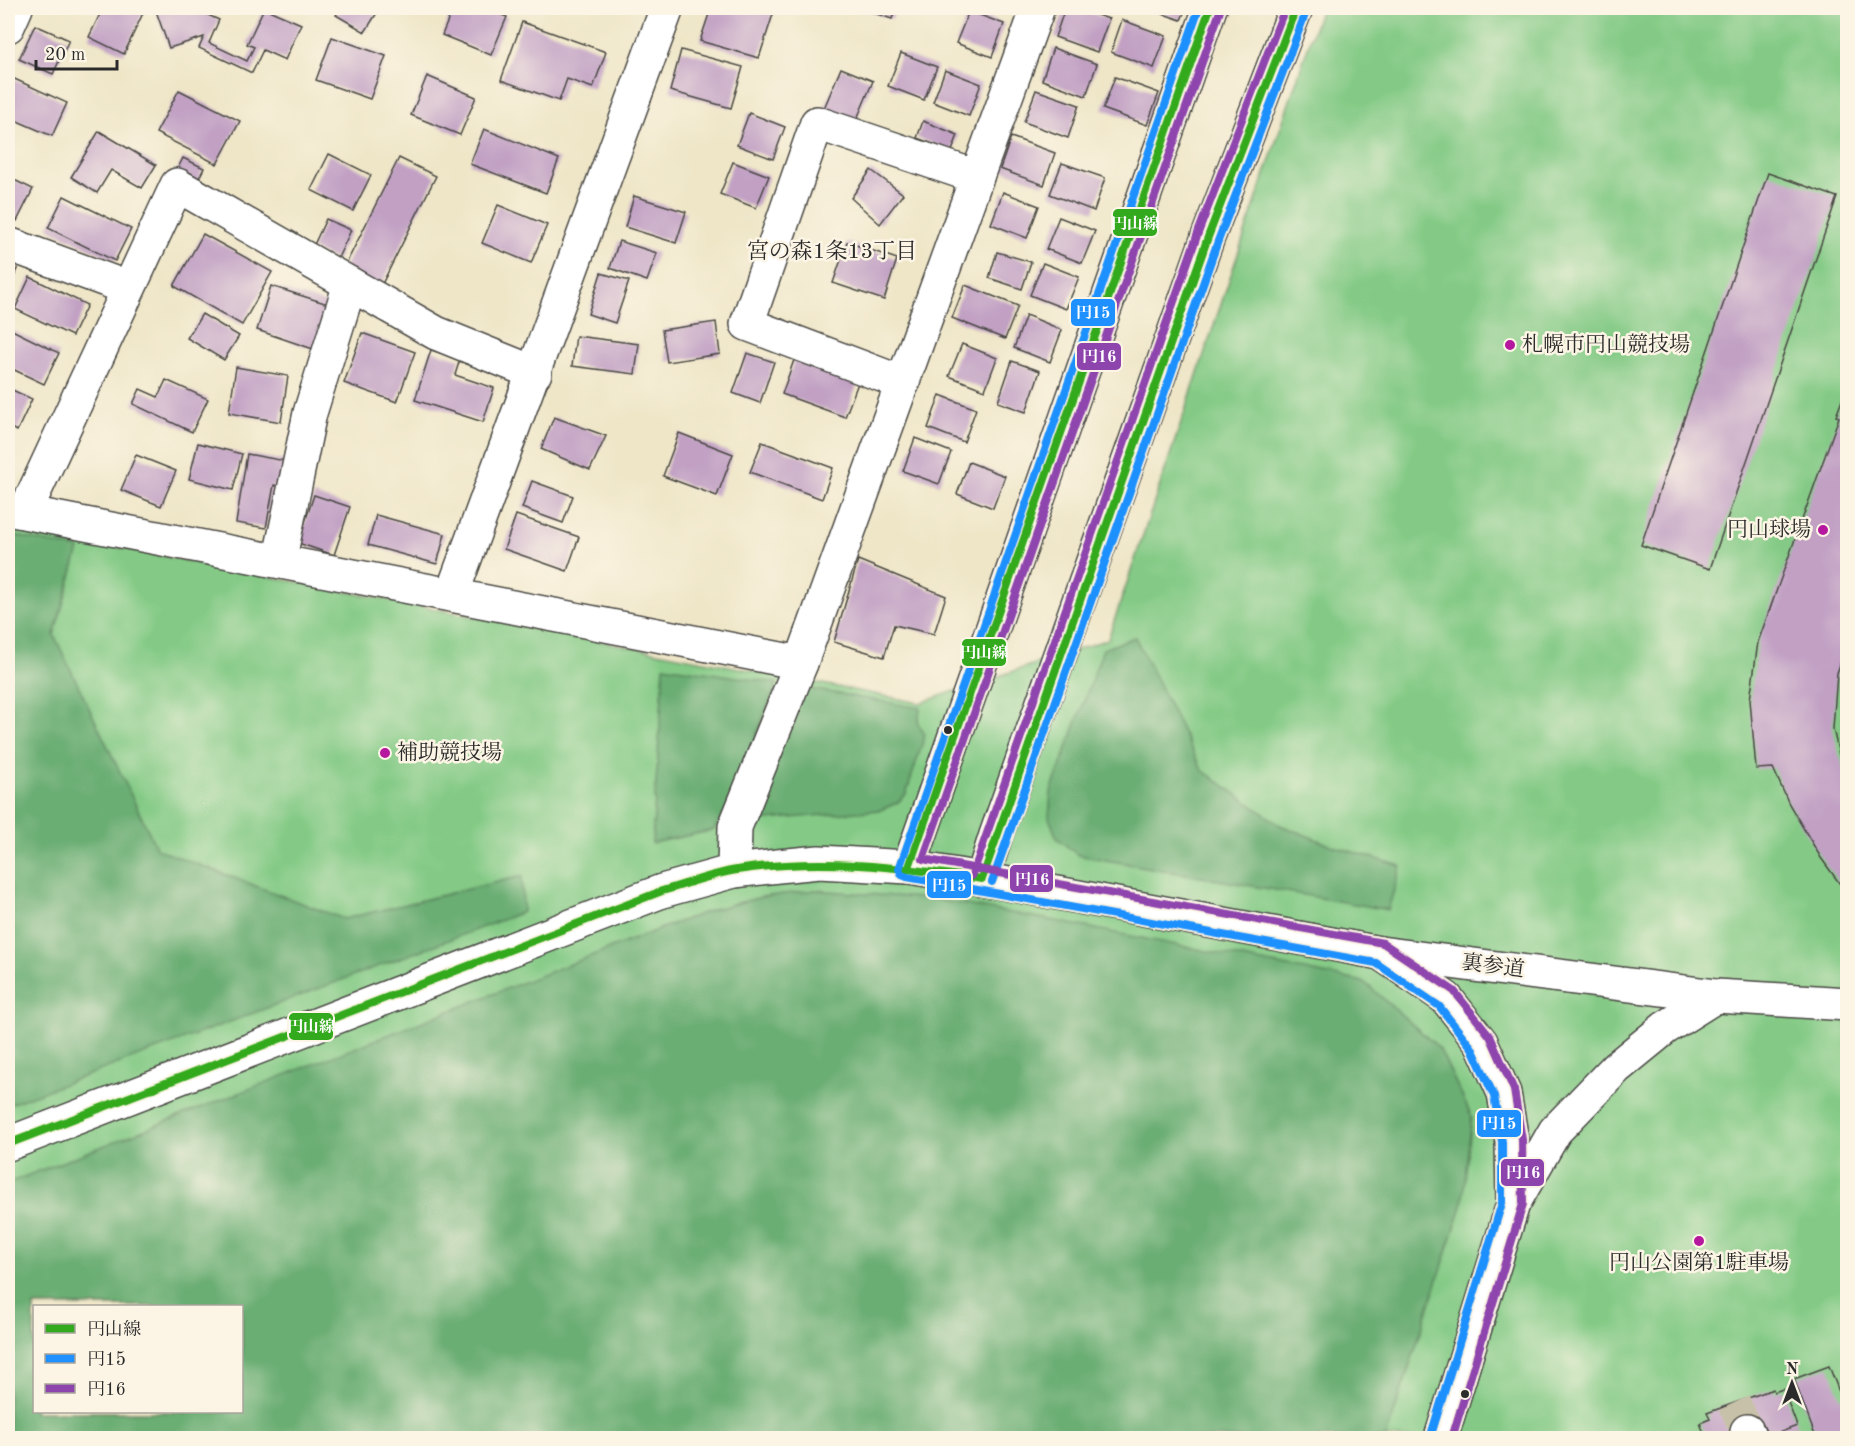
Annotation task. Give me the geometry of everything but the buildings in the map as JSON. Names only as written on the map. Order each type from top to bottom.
[{"type":"street","points":[[8,27],[16,8]]},
{"type":"street","points":[[452,594],[667,8]]},
{"type":"street","points":[[734,870],[735,826],[801,663],[1038,8]]},
{"type":"street","points":[[909,867],[1210,8]]},
{"type":"street","points":[[982,879],[1204,248],[1296,8]]},
{"type":"street","points":[[903,382],[747,324],[817,123],[977,177]]},
{"type":"street","points":[[535,373],[436,333],[177,185],[128,288],[16,510],[801,663]]},
{"type":"street","points":[[8,244],[128,288]]},
{"type":"street","points":[[282,548],[310,413],[350,284]]},
{"type":"street","name":"裏参道","points":[[8,1144],[662,891],[734,870],[819,862],[909,867],[1380,953],[1716,996],[1848,1004]]},
{"type":"street","points":[[1380,953],[1446,998],[1481,1042],[1504,1093],[1512,1141],[1513,1204]]},
{"type":"street","points":[[1441,1438],[1513,1204],[1556,1131],[1616,1068],[1665,1028],[1716,996]]},
{"type":"green space","points":[[1321,8],[1847,8],[1847,1438],[8,1438],[8,526],[920,703],[1108,639]]},
{"type":"green space","points":[[8,534],[79,549],[54,635],[157,849],[344,919],[522,876],[523,912],[8,1105]]},
{"type":"green space","points":[[1135,637],[1202,770],[1280,825],[1333,846],[1401,866],[1388,910],[1078,855],[1057,838],[1049,818],[1051,792],[1103,649]]},
{"type":"green space","points":[[664,666],[777,683],[730,802],[714,830],[652,843]]},
{"type":"green space","points":[[805,688],[920,708],[918,723],[925,735],[906,794],[897,803],[880,810],[756,821],[751,815]]},
{"type":"green space","points":[[815,890],[933,899],[1364,982],[1439,1048],[1472,1117],[1462,1206],[1386,1438],[8,1438],[8,1183],[714,909],[762,897]]},
{"type":"tunnel","points":[[1734,1403],[1747,1431]]},
{"type":"transit line","name":"円15","points":[[1199,8],[899,869],[902,875],[907,877],[1376,963],[1439,1006],[1472,1048],[1494,1096],[1502,1142],[1502,1203],[1431,1435]]},
{"type":"transit line","name":"円山線","points":[[909,867],[1210,8]]},
{"type":"transit line","name":"円16","points":[[972,876],[1198,233],[1285,8]]},
{"type":"transit line","name":"円山線","points":[[8,1144],[662,891],[718,874],[767,866],[829,864],[890,867],[982,879],[1208,237],[1296,8]]},
{"type":"transit line","name":"円16","points":[[1220,11],[923,859],[1383,943],[1454,991],[1490,1036],[1514,1090],[1522,1140],[1523,1204],[1452,1438]]},
{"type":"transit line","name":"円15","points":[[992,882],[1218,241],[1306,12]]},
{"type":"place","name":"札幌市円山競技場","points":[[1510,345]]},
{"type":"place","name":"円山球場","points":[[1823,530]]},
{"type":"place","name":"補助競技場","points":[[385,753]]},
{"type":"place","name":"円山公園第1駐車場","points":[[1699,1241]]},
{"type":"district","name":"宮の森1条13丁目","points":[[832,252]]}]
